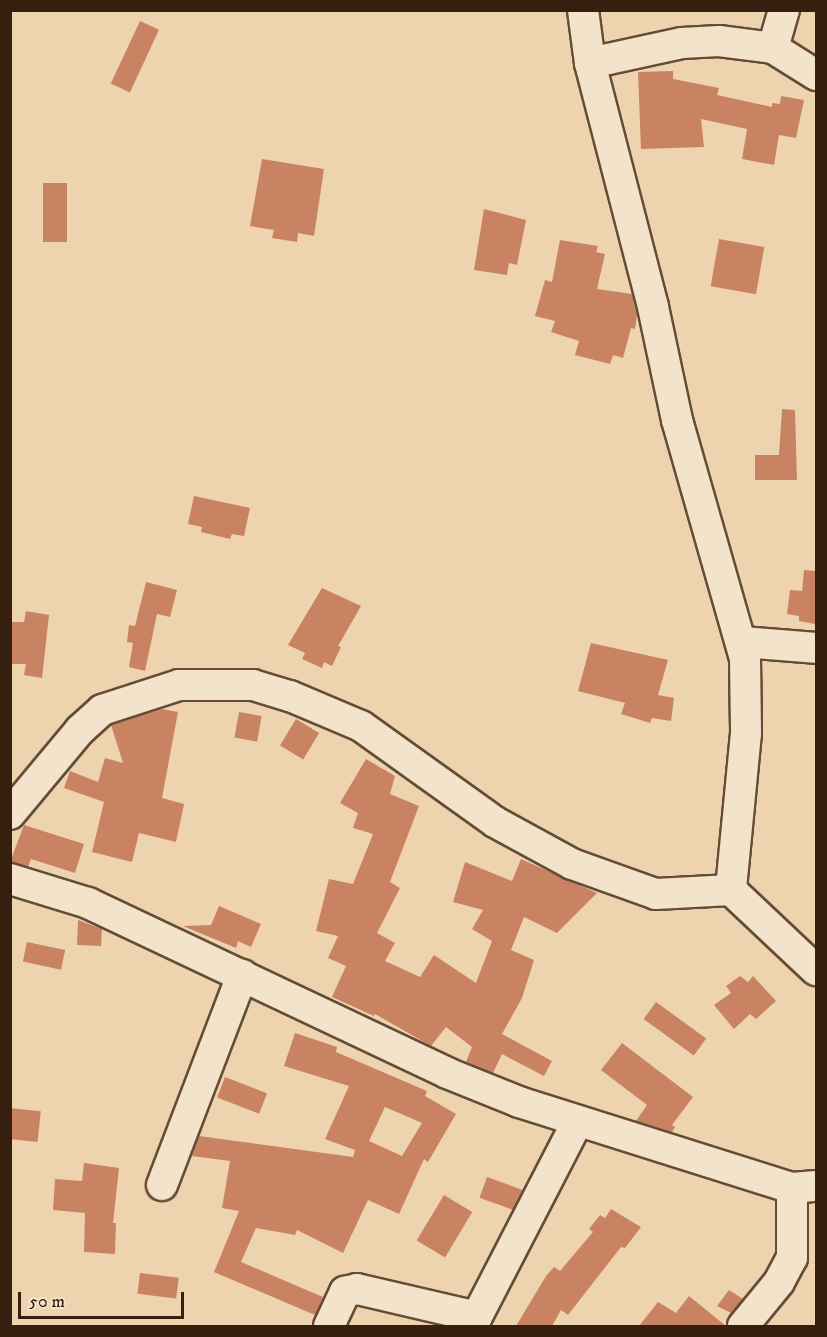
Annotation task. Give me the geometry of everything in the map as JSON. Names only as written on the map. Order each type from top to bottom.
[{"type":"street","points":[[583,10],[590,63],[653,307],[680,432],[742,642],[748,685],[746,733],[731,890]]},
{"type":"street","points":[[773,48],[784,10]]},
{"type":"street","points":[[590,63],[682,43],[719,41],[773,48],[816,75]]},
{"type":"street","points":[[742,642],[816,648]]},
{"type":"street","points":[[10,814],[80,730],[102,711],[179,685],[253,685],[300,700],[361,726],[495,822],[572,864],[656,894],[731,890],[816,970]]},
{"type":"street","points":[[10,879],[88,903],[447,1073],[577,1123],[804,1187],[792,1258],[779,1282],[743,1326]]},
{"type":"street","points":[[162,1185],[242,975]]},
{"type":"street","points":[[329,1326],[345,1292],[357,1289],[475,1322],[577,1123]]},
{"type":"building","points":[[140,21],[159,30],[130,92],[111,84]]},
{"type":"building","points":[[673,71],[673,79],[719,88],[717,95],[772,107],[772,103],[780,104],[781,96],[804,100],[796,138],[779,135],[774,165],[742,159],[747,129],[701,119],[704,147],[641,149],[638,72]]},
{"type":"building","points":[[262,159],[324,169],[314,236],[298,233],[297,242],[272,238],[274,230],[250,226]]},
{"type":"building","points":[[43,183],[67,183],[67,242],[43,242]]},
{"type":"building","points":[[484,209],[526,220],[517,265],[509,263],[507,275],[474,270]]},
{"type":"building","points":[[719,239],[764,247],[756,294],[711,286]]},
{"type":"building","points":[[560,240],[598,246],[596,252],[605,254],[597,289],[632,294],[637,315],[635,329],[631,328],[623,358],[613,355],[610,364],[575,355],[579,341],[551,332],[555,321],[535,316],[545,280],[552,282]]},
{"type":"building","points":[[782,409],[795,410],[797,480],[755,480],[755,455],[779,455]]},
{"type":"building","points":[[194,496],[250,508],[244,536],[232,534],[230,539],[201,532],[202,527],[188,524]]},
{"type":"building","points":[[804,570],[816,571],[815,624],[799,621],[799,616],[787,614],[790,590],[802,591]]},
{"type":"building","points":[[146,582],[177,590],[170,617],[157,614],[145,671],[129,667],[133,643],[127,642],[129,625],[135,626]]},
{"type":"building","points":[[322,588],[361,606],[338,646],[341,647],[332,666],[324,662],[322,668],[302,659],[305,653],[288,645]]},
{"type":"building","points":[[26,611],[49,615],[42,678],[24,675],[26,664],[10,664],[10,622],[24,622]]},
{"type":"building","points":[[591,643],[668,660],[658,695],[674,698],[671,721],[652,718],[650,723],[621,714],[625,703],[578,691]]},
{"type":"building","points":[[162,709],[178,712],[162,798],[184,804],[176,842],[139,833],[132,862],[92,852],[104,802],[64,788],[70,771],[98,782],[105,758],[123,763],[111,725]]},
{"type":"building","points":[[239,712],[262,716],[257,742],[234,738]]},
{"type":"building","points":[[296,719],[319,733],[303,759],[280,746]]},
{"type":"building","points":[[366,759],[395,776],[390,794],[419,806],[390,882],[400,888],[377,933],[395,943],[385,961],[420,977],[434,955],[476,983],[492,941],[472,929],[483,910],[453,902],[465,862],[512,881],[521,859],[597,893],[557,933],[524,917],[511,950],[534,960],[522,998],[502,1034],[552,1061],[544,1076],[502,1054],[493,1073],[466,1062],[472,1047],[446,1027],[431,1046],[375,1014],[374,1016],[332,997],[346,966],[328,958],[338,936],[316,931],[329,879],[353,884],[373,834],[353,828],[358,813],[340,803]]},
{"type":"building","points":[[24,825],[84,844],[75,873],[31,859],[28,867],[10,862]]},
{"type":"building","points":[[219,906],[261,924],[251,947],[238,941],[236,948],[183,926],[211,925]]},
{"type":"building","points":[[78,920],[102,929],[101,946],[77,945]]},
{"type":"building","points":[[27,942],[65,950],[61,970],[23,962]]},
{"type":"building","points":[[740,976],[748,982],[753,976],[776,1001],[756,1019],[750,1014],[734,1029],[714,1005],[731,993],[726,986]]},
{"type":"building","points":[[656,1002],[706,1038],[694,1055],[644,1019]]},
{"type":"building","points":[[295,1033],[337,1047],[336,1052],[427,1091],[425,1096],[456,1114],[428,1162],[424,1159],[399,1214],[368,1200],[343,1253],[297,1230],[295,1235],[256,1228],[241,1262],[323,1297],[315,1315],[214,1272],[239,1211],[222,1208],[230,1161],[192,1156],[199,1136],[353,1157],[355,1150],[325,1139],[349,1086],[284,1066]],"holes":[[[385,1107],[422,1123],[402,1156],[369,1141]]]},
{"type":"building","points":[[622,1043],[693,1097],[672,1125],[675,1127],[672,1132],[636,1121],[647,1105],[601,1070]]},
{"type":"building","points":[[225,1077],[267,1093],[259,1114],[217,1098]]},
{"type":"building","points":[[10,1108],[41,1111],[38,1142],[10,1139]]},
{"type":"building","points":[[84,1163],[119,1168],[113,1223],[116,1223],[115,1254],[84,1252],[85,1213],[53,1210],[55,1179],[82,1181]]},
{"type":"building","points":[[487,1177],[523,1190],[515,1211],[479,1198]]},
{"type":"building","points":[[444,1195],[472,1212],[445,1257],[417,1240]]},
{"type":"building","points":[[611,1209],[641,1227],[625,1248],[621,1247],[568,1315],[561,1310],[552,1326],[516,1326],[546,1276],[554,1267],[560,1271],[593,1232],[589,1229],[600,1215],[605,1218]]},
{"type":"building","points":[[140,1273],[179,1278],[176,1299],[137,1294]]},
{"type":"building","points":[[729,1290],[743,1299],[731,1313],[717,1306]]},
{"type":"building","points":[[689,1296],[726,1326],[639,1326],[658,1302],[676,1313]]}]
